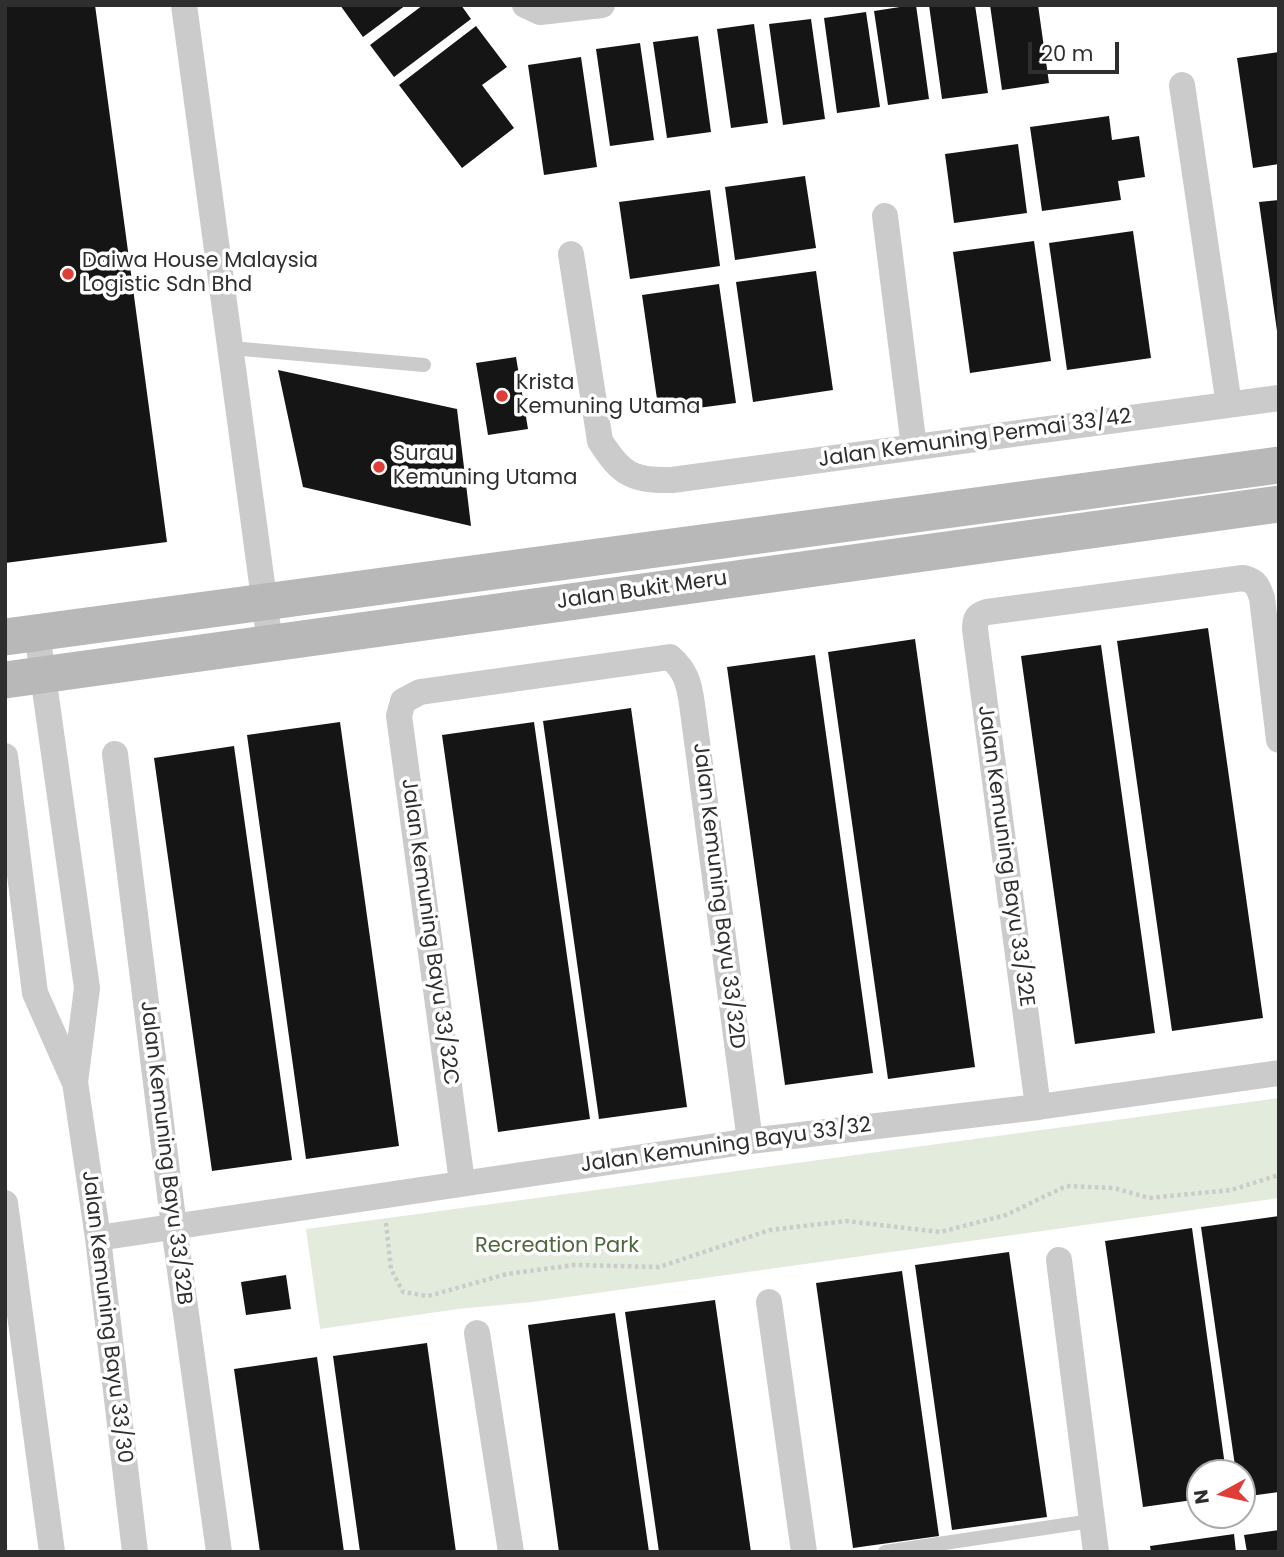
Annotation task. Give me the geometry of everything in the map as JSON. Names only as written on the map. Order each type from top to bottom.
[{"type":"main road","name":"Jalan Bukit Meru","points":[[21,635],[1279,465]]},
{"type":"main road","name":"Jalan Bukit Meru","points":[[5,680],[1279,504]]},
{"type":"street","points":[[184,5],[270,643]]},
{"type":"street","points":[[525,5],[540,12],[602,5]]},
{"type":"street","points":[[1182,85],[1229,405]]},
{"type":"street","points":[[884,216],[914,447]]},
{"type":"street","name":"Jalan Kemuning Permai 33/42","points":[[572,254],[600,441],[615,464],[628,474],[651,481],[1279,398]]},
{"type":"street","name":"Jalan Kemuning Bayu 33/32E","points":[[1038,1107],[975,629],[978,615],[1243,578],[1252,580],[1258,586],[1262,598],[1279,740]]},
{"type":"street","name":"Jalan Kemuning Bayu 33/30","points":[[21,635],[42,676],[87,988],[75,1082],[98,1238],[135,1552]]},
{"type":"street","name":"Jalan Kemuning Bayu 33/32D","points":[[420,692],[670,657],[682,667],[688,678],[750,1141]]},
{"type":"street","name":"Jalan Kemuning Bayu 33/32C","points":[[420,692],[403,701],[400,716],[462,1182]]},
{"type":"street","name":"Jalan Kemuning Bayu 33/32B","points":[[115,754],[174,1227],[219,1552]]},
{"type":"street","name":"Jalan Kemuning Bayu 33/30","points":[[5,756],[35,993],[75,1082]]},
{"type":"street","name":"Jalan Kemuning Bayu 33/32","points":[[98,1238],[750,1141],[1038,1107],[1279,1073]]},
{"type":"street","points":[[5,1203],[52,1552]]},
{"type":"street","points":[[1059,1260],[1096,1552]]},
{"type":"street","points":[[769,1302],[804,1552]]},
{"type":"street","points":[[477,1333],[511,1552]]},
{"type":"lane","points":[[231,348],[424,365]]},
{"type":"lane","points":[[885,1552],[1091,1521]]},
{"type":"path","points":[[383,1195],[391,1269],[403,1292],[428,1296],[507,1274],[574,1265],[659,1267],[770,1230],[846,1221],[940,1232],[1006,1215],[1066,1186],[1114,1188],[1150,1198],[1231,1190],[1279,1175]]},
{"type":"green space","name":"Recreation Park","points":[[1279,1098],[1279,1198],[320,1329],[306,1229]]},
{"type":"building","name":"Daiwa House Malaysia Logistic Sdn Bhd","points":[[5,5],[95,5],[167,542],[5,563]]},
{"type":"building","points":[[340,5],[406,5],[363,37]]},
{"type":"building","points":[[423,5],[461,5],[471,19],[394,77],[370,45]]},
{"type":"building","points":[[916,5],[929,99],[888,105],[874,11]]},
{"type":"building","points":[[929,5],[975,5],[988,93],[942,99]]},
{"type":"building","points":[[990,5],[1038,5],[1049,83],[1002,90]]},
{"type":"building","points":[[866,12],[880,107],[837,113],[824,18]]},
{"type":"building","points":[[811,19],[825,119],[783,125],[769,24]]},
{"type":"building","points":[[754,24],[768,123],[731,128],[717,29]]},
{"type":"building","points":[[476,26],[507,67],[482,85],[514,128],[462,168],[399,85]]},
{"type":"building","points":[[698,36],[711,132],[667,138],[653,42]]},
{"type":"building","points":[[640,43],[654,140],[610,146],[596,49]]},
{"type":"building","points":[[1279,52],[1279,164],[1253,168],[1237,58]]},
{"type":"building","points":[[581,57],[597,167],[544,175],[528,65]]},
{"type":"building","points":[[1109,116],[1112,140],[1139,136],[1145,177],[1118,181],[1121,200],[1042,211],[1030,127]]},
{"type":"building","points":[[1018,144],[1027,213],[954,223],[945,154]]},
{"type":"building","points":[[805,176],[816,248],[735,260],[725,187]]},
{"type":"building","points":[[710,190],[720,266],[630,279],[619,202]]},
{"type":"building","points":[[1279,200],[1279,331],[1277,331],[1259,202]]},
{"type":"building","points":[[1133,231],[1151,358],[1067,370],[1049,243]]},
{"type":"building","points":[[1034,241],[1051,361],[970,373],[953,252]]},
{"type":"building","points":[[816,271],[833,390],[753,402],[736,282]]},
{"type":"building","points":[[719,284],[736,403],[659,413],[642,295]]},
{"type":"building","name":"Krista Kemuning Utama","points":[[516,357],[528,429],[488,435],[476,363]]},
{"type":"building","points":[[278,370],[457,409],[471,526],[303,487]]},
{"type":"building","points":[[1208,628],[1263,1018],[1172,1031],[1117,641]]},
{"type":"building","points":[[915,639],[975,1067],[888,1079],[828,652]]},
{"type":"building","points":[[1101,645],[1155,1033],[1075,1044],[1021,656]]},
{"type":"building","points":[[815,655],[873,1073],[785,1085],[727,667]]},
{"type":"building","points":[[631,708],[687,1107],[599,1119],[543,721]]},
{"type":"building","points":[[340,722],[399,1146],[306,1159],[247,735]]},
{"type":"building","points":[[534,722],[590,1119],[498,1132],[442,735]]},
{"type":"building","points":[[234,746],[292,1160],[212,1171],[154,758]]},
{"type":"building","points":[[1279,1216],[1279,1492],[1256,1495],[1256,1459],[1234,1459],[1201,1227]]},
{"type":"building","points":[[1192,1228],[1224,1459],[1186,1459],[1186,1501],[1143,1507],[1105,1241]]},
{"type":"building","points":[[1009,1252],[1047,1517],[952,1530],[915,1265]]},
{"type":"building","points":[[902,1271],[939,1536],[853,1548],[816,1283]]},
{"type":"building","points":[[286,1275],[291,1309],[246,1315],[241,1282]]},
{"type":"building","points":[[715,1300],[751,1552],[659,1552],[625,1312]]},
{"type":"building","points":[[615,1313],[649,1552],[559,1552],[528,1325]]},
{"type":"building","points":[[427,1343],[456,1552],[360,1552],[333,1356]]},
{"type":"building","points":[[317,1357],[344,1552],[260,1552],[234,1369]]},
{"type":"building","points":[[1279,1530],[1279,1552],[1247,1552],[1244,1535]]},
{"type":"building","points":[[1234,1534],[1236,1552],[1151,1552],[1150,1546]]},
{"type":"place","name":"Daiwa House Malaysia Logistic Sdn Bhd","points":[[68,274]]},
{"type":"place","name":"Krista Kemuning Utama","points":[[502,396]]},
{"type":"place","name":"Surau Kemuning Utama","points":[[379,467]]}]
